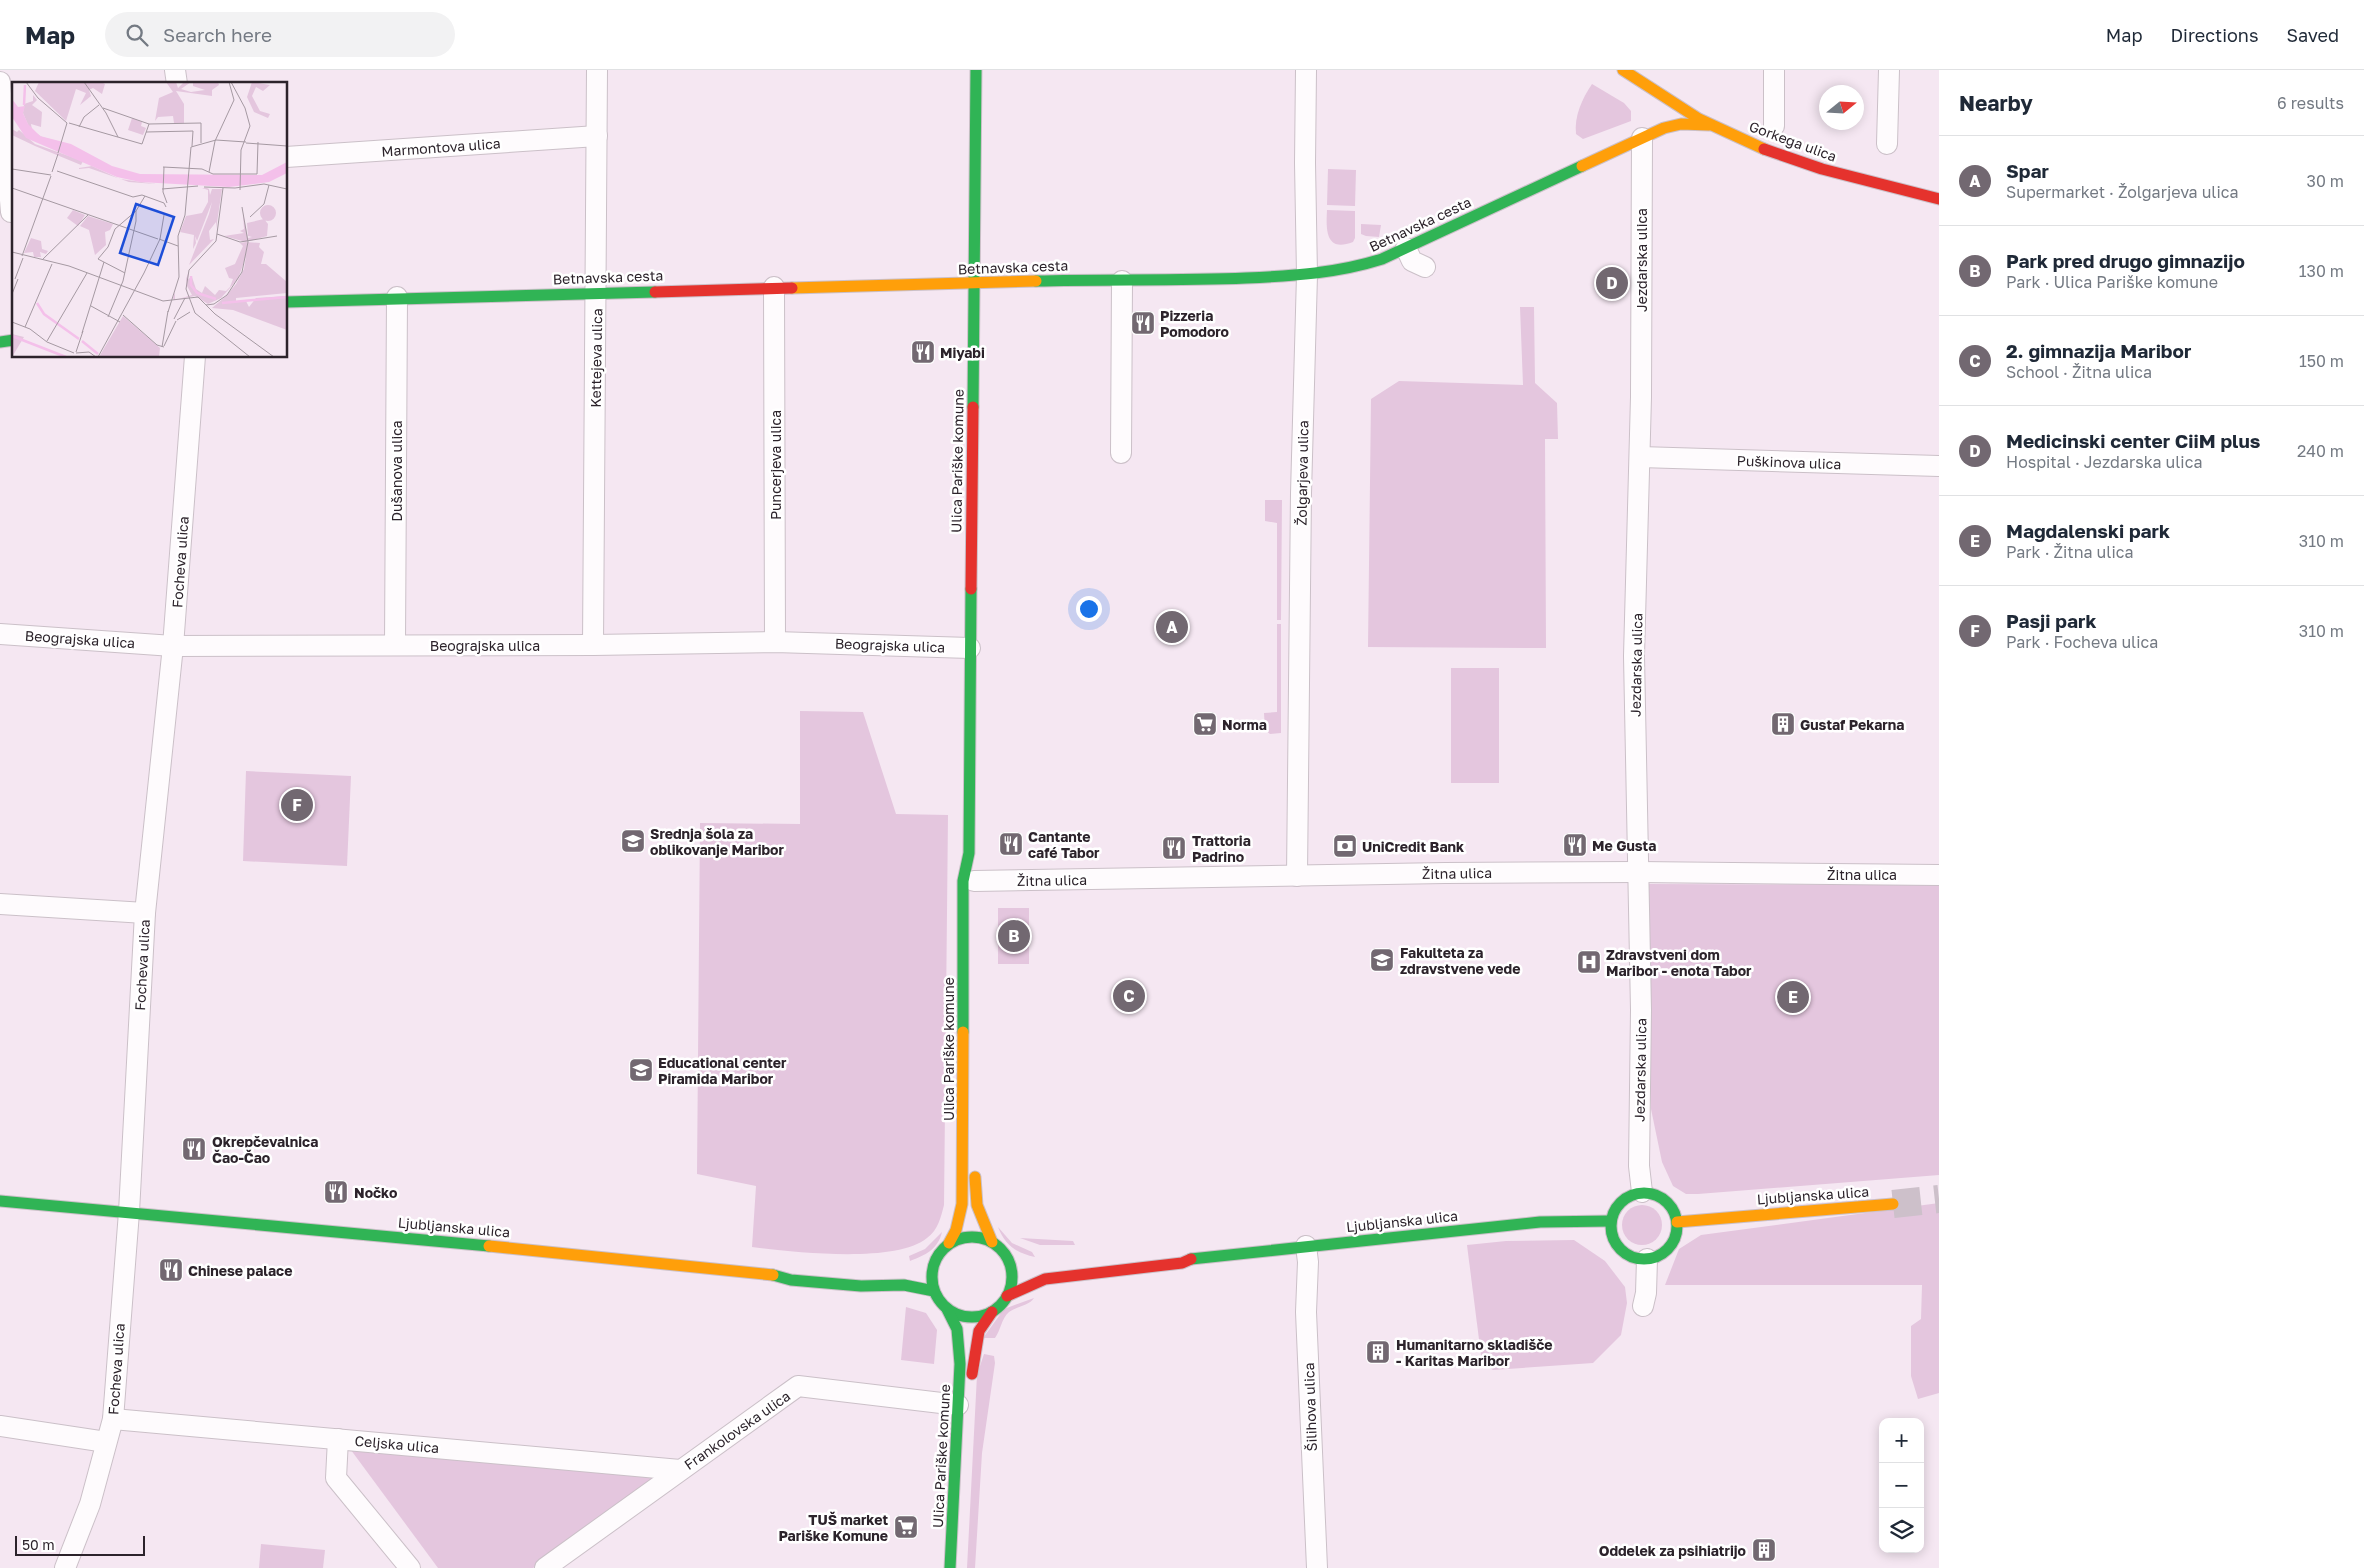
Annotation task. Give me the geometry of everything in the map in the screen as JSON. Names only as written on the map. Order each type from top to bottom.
[{"type":"street","name":"Kettejeva ulica","points":[[593,645],[597,70]]},
{"type":"street","name":"Ulica Pariške komune","points":[[949,1243],[956,1230],[962,1204],[963,882],[968,852],[976,70]]},
{"type":"street","name":"Žolgarjeva ulica","points":[[1297,876],[1301,493],[1308,275],[1305,136],[1306,70]]},
{"type":"street","name":"Gorkega ulica","points":[[1623,70],[1648,84],[1709,125],[1798,162],[1939,199]]},
{"type":"street","points":[[1774,70],[1774,126]]},
{"type":"street","points":[[1887,144],[1889,70]]},
{"type":"street","points":[[0,82],[8,212]]},
{"type":"street","name":"Betnavska cesta","points":[[288,302],[596,292],[974,285],[1078,280],[1202,280],[1308,275],[1368,264],[1642,138],[1681,124],[1709,125]]},
{"type":"street","name":"Marmontova ulica","points":[[288,157],[597,136]]},
{"type":"street","name":"Jezdarska ulica","points":[[1642,138],[1640,457],[1634,656],[1641,1010],[1639,1166],[1642,1192]]},
{"type":"street","points":[[1406,248],[1412,261],[1425,267]]},
{"type":"street","points":[[1121,453],[1122,281]]},
{"type":"street","name":"Puncerjeva ulica","points":[[774,288],[775,642]]},
{"type":"street","name":"Dušanova ulica","points":[[395,644],[397,298]]},
{"type":"street","name":"Focheva ulica","points":[[65,1568],[90,1504],[113,1419],[129,1212],[145,913],[173,646],[195,358]]},
{"type":"street","name":"Puškinova ulica","points":[[1640,457],[1939,466]]},
{"type":"street","name":"Beograjska ulica","points":[[0,634],[173,646],[593,645],[775,642],[970,648]]},
{"type":"street","name":"Ulica Pariške komune","points":[[968,852],[975,885]]},
{"type":"street","name":"Žitna ulica","points":[[975,885],[1297,876],[1638,872],[1939,875]]},
{"type":"street","points":[[0,904],[145,913]]},
{"type":"street","name":"Ulica Pariške komune","points":[[975,1102],[975,1164],[978,1205],[992,1242]]},
{"type":"street","points":[[1642,1192],[1656,1194],[1668,1202],[1677,1222],[1676,1233],[1669,1248],[1658,1256],[1647,1259],[1634,1258],[1622,1252],[1612,1239],[1610,1221],[1617,1205],[1624,1199],[1642,1192]]},
{"type":"street","name":"Ljubljanska ulica","points":[[0,1201],[767,1273],[791,1280],[815,1283],[904,1285],[934,1291]]},
{"type":"street","name":"Ljubljanska ulica","points":[[1677,1222],[1893,1204]]},
{"type":"street","name":"Ljubljanska ulica","points":[[1141,1256],[1180,1253],[1196,1256],[1540,1222],[1610,1221]]},
{"type":"street","points":[[922,1264],[936,1258],[949,1243],[968,1236],[980,1237],[992,1242],[1005,1254],[1024,1261]]},
{"type":"street","name":"Šilihova ulica","points":[[1306,1246],[1308,1262],[1306,1312],[1317,1568]]},
{"type":"street","points":[[972,1387],[977,1338],[984,1321],[1007,1296],[1012,1274],[1005,1254]]},
{"type":"street","name":"Ljubljanska ulica","points":[[1007,1296],[1045,1280],[1182,1262],[1196,1256]]},
{"type":"street","points":[[936,1258],[931,1277],[934,1291],[947,1309],[958,1315],[970,1317],[992,1312]]},
{"type":"street","points":[[1643,1306],[1646,1294],[1647,1259]]},
{"type":"street","points":[[767,1273],[791,1270],[833,1272]]},
{"type":"street","name":"Ulica Pariške komune","points":[[947,1309],[957,1329],[959,1345],[950,1568]]},
{"type":"street","name":"Frankolovska ulica","points":[[545,1568],[798,1386],[958,1405]]},
{"type":"street","name":"Celjska ulica","points":[[113,1419],[680,1470]]},
{"type":"street","points":[[0,1426],[106,1442]]},
{"type":"street","points":[[338,1439],[336,1478],[410,1568]]},
{"type":"shaded area","points":[[1592,84],[1624,103],[1631,111],[1631,121],[1583,139],[1576,134],[1576,121],[1582,102]]},
{"type":"shaded area","points":[[1328,169],[1356,170],[1355,206],[1327,205]]},
{"type":"shaded area","points":[[1327,210],[1355,211],[1355,238],[1353,242],[1344,245],[1332,242],[1327,231]]},
{"type":"shaded area","points":[[1361,224],[1381,225],[1379,237],[1361,234]]},
{"type":"shaded area","points":[[1520,307],[1534,307],[1535,383],[1557,403],[1558,439],[1545,439],[1546,648],[1368,647],[1371,399],[1399,381],[1523,385]]},
{"type":"shaded area","points":[[1265,500],[1282,500],[1281,620],[1277,620],[1277,523],[1265,521]]},
{"type":"shaded area","points":[[1277,624],[1281,624],[1281,733],[1270,734],[1265,730],[1264,713],[1277,712]]},
{"type":"shaded area","points":[[1451,668],[1499,668],[1499,783],[1451,783]]},
{"type":"shaded area","points":[[800,711],[863,712],[896,814],[948,815],[944,1205],[942,1214],[931,1235],[912,1246],[892,1251],[869,1254],[843,1254],[752,1247],[756,1186],[697,1174],[700,823],[800,824]]},
{"type":"shaded area","points":[[246,771],[351,776],[347,866],[243,861]]},
{"type":"shaded area","points":[[1645,884],[1939,885],[1939,1175],[1698,1194],[1686,1194],[1673,1186],[1662,1162],[1651,1109]]},
{"type":"shaded area","points":[[998,908],[1029,908],[1029,964],[998,964]]},
{"type":"shaded area","points":[[1939,1203],[1939,1393],[1918,1399],[1911,1376],[1911,1326],[1921,1319],[1922,1285],[1665,1285],[1679,1249],[1701,1235]]},
{"type":"shaded area","points":[[1646,1205],[1653,1208],[1659,1214],[1662,1225],[1661,1233],[1653,1242],[1646,1245],[1638,1245],[1631,1242],[1623,1233],[1622,1221],[1625,1214],[1634,1206]]},
{"type":"shaded area","points":[[998,1227],[1012,1243],[1032,1252],[1035,1257],[1022,1253],[1012,1247],[1004,1239]]},
{"type":"shaded area","points":[[942,1232],[938,1243],[930,1251],[910,1261],[909,1256],[925,1249]]},
{"type":"shaded area","points":[[1020,1238],[1073,1241],[1075,1245],[1040,1245]]},
{"type":"shaded area","points":[[1574,1240],[1605,1261],[1625,1287],[1627,1303],[1621,1335],[1593,1363],[1493,1370],[1482,1363],[1467,1245],[1506,1241]]},
{"type":"shaded area","points":[[1034,1298],[1029,1303],[1009,1312],[1004,1318],[995,1338],[983,1338],[1004,1309]]},
{"type":"shaded area","points":[[906,1307],[926,1313],[937,1330],[934,1364],[901,1360]]},
{"type":"shaded area","points":[[984,1354],[994,1356],[995,1363],[982,1453],[975,1568],[967,1568],[977,1375]]},
{"type":"shaded area","points":[[348,1446],[655,1476],[533,1568],[438,1568]]},
{"type":"shaded area","points":[[261,1544],[325,1550],[323,1568],[259,1568]]},
{"type":"tunnel","points":[[1893,1204],[1939,1199]]},
{"type":"traffic: fast","points":[[973,407],[976,70]]},
{"type":"traffic: fast","points":[[1036,281],[1246,278],[1298,275],[1349,268],[1382,259],[1582,166]]},
{"type":"traffic: fast","points":[[288,302],[655,292]]},
{"type":"traffic: fast","points":[[0,342],[12,340]]},
{"type":"traffic: fast","points":[[963,1032],[963,881],[969,853],[971,589]]},
{"type":"traffic: fast","points":[[1637,1193],[1651,1193],[1663,1198],[1672,1207],[1677,1219],[1677,1226],[1675,1239],[1668,1250],[1651,1259],[1637,1259],[1625,1254],[1616,1245],[1611,1233],[1611,1219],[1616,1207],[1625,1198],[1637,1193]]},
{"type":"traffic: fast","points":[[0,1201],[489,1246]]},
{"type":"traffic: fast","points":[[1191,1259],[1540,1222],[1610,1221]]},
{"type":"traffic: fast","points":[[972,1237],[987,1240],[1000,1249],[1009,1262],[1012,1277],[1009,1292],[1000,1305],[987,1314],[972,1317],[957,1314],[944,1305],[935,1292],[932,1277],[935,1262],[944,1249],[957,1240],[972,1237]]},
{"type":"traffic: fast","points":[[773,1275],[791,1280],[861,1286],[904,1285],[934,1291]]},
{"type":"traffic: fast","points":[[947,1309],[957,1329],[960,1364],[950,1568]]},
{"type":"traffic: slow","points":[[1623,70],[1699,119],[1764,149]]},
{"type":"traffic: slow","points":[[1582,166],[1664,128],[1681,124],[1709,125]]},
{"type":"traffic: slow","points":[[792,288],[1036,281]]},
{"type":"traffic: slow","points":[[949,1243],[956,1230],[962,1204],[963,1032]]},
{"type":"traffic: slow","points":[[975,1177],[977,1205],[992,1242]]},
{"type":"traffic: slow","points":[[1677,1222],[1893,1204]]},
{"type":"traffic: slow","points":[[489,1246],[773,1275]]},
{"type":"traffic: jam","points":[[1764,149],[1822,169],[1939,199]]},
{"type":"traffic: jam","points":[[655,292],[792,288]]},
{"type":"traffic: jam","points":[[971,589],[973,407]]},
{"type":"traffic: jam","points":[[1007,1296],[1045,1279],[1182,1263],[1191,1259]]},
{"type":"traffic: jam","points":[[972,1374],[979,1331],[992,1312]]},
{"type":"place","name":"Medicinski center CiiM plus","points":[[1612,283]]},
{"type":"place","name":"Pizzeria Pomodoro","points":[[1143,323]]},
{"type":"place","name":"Miyabi","points":[[923,352]]},
{"type":"place","name":"Spar","points":[[1172,627]]},
{"type":"place","name":"Norma","points":[[1205,724]]},
{"type":"place","name":"Gustaf Pekarna","points":[[1783,724]]},
{"type":"place","name":"Pasji park","points":[[297,805]]},
{"type":"place","name":"Srednja šola za oblikovanje Maribor","points":[[633,841]]},
{"type":"place","name":"Cantante café Tabor","points":[[1011,844]]},
{"type":"place","name":"Me Gusta","points":[[1575,845]]},
{"type":"place","name":"UniCredit Bank","points":[[1345,846]]},
{"type":"place","name":"Trattoria Padrino","points":[[1174,848]]},
{"type":"place","name":"Park pred drugo gimnazijo","points":[[1014,936]]},
{"type":"place","name":"Fakulteta za zdravstvene vede","points":[[1382,960]]},
{"type":"place","name":"Zdravstveni dom Maribor - enota Tabor","points":[[1589,962]]},
{"type":"place","name":"2. gimnazija Maribor","points":[[1129,996]]},
{"type":"place","name":"Magdalenski park","points":[[1793,997]]},
{"type":"place","name":"Educational center Piramida Maribor","points":[[641,1070]]},
{"type":"place","name":"Okrepčevalnica Čao-Čao","points":[[194,1149]]},
{"type":"place","name":"Nočko","points":[[336,1192]]},
{"type":"place","name":"Chinese palace","points":[[171,1270]]},
{"type":"place","name":"Humanitarno skladišče - Karitas Maribor","points":[[1378,1352]]},
{"type":"place","name":"TUŠ market Pariške Komune","points":[[906,1527]]},
{"type":"place","name":"Oddelek za psihiatrijo","points":[[1764,1550]]}]
